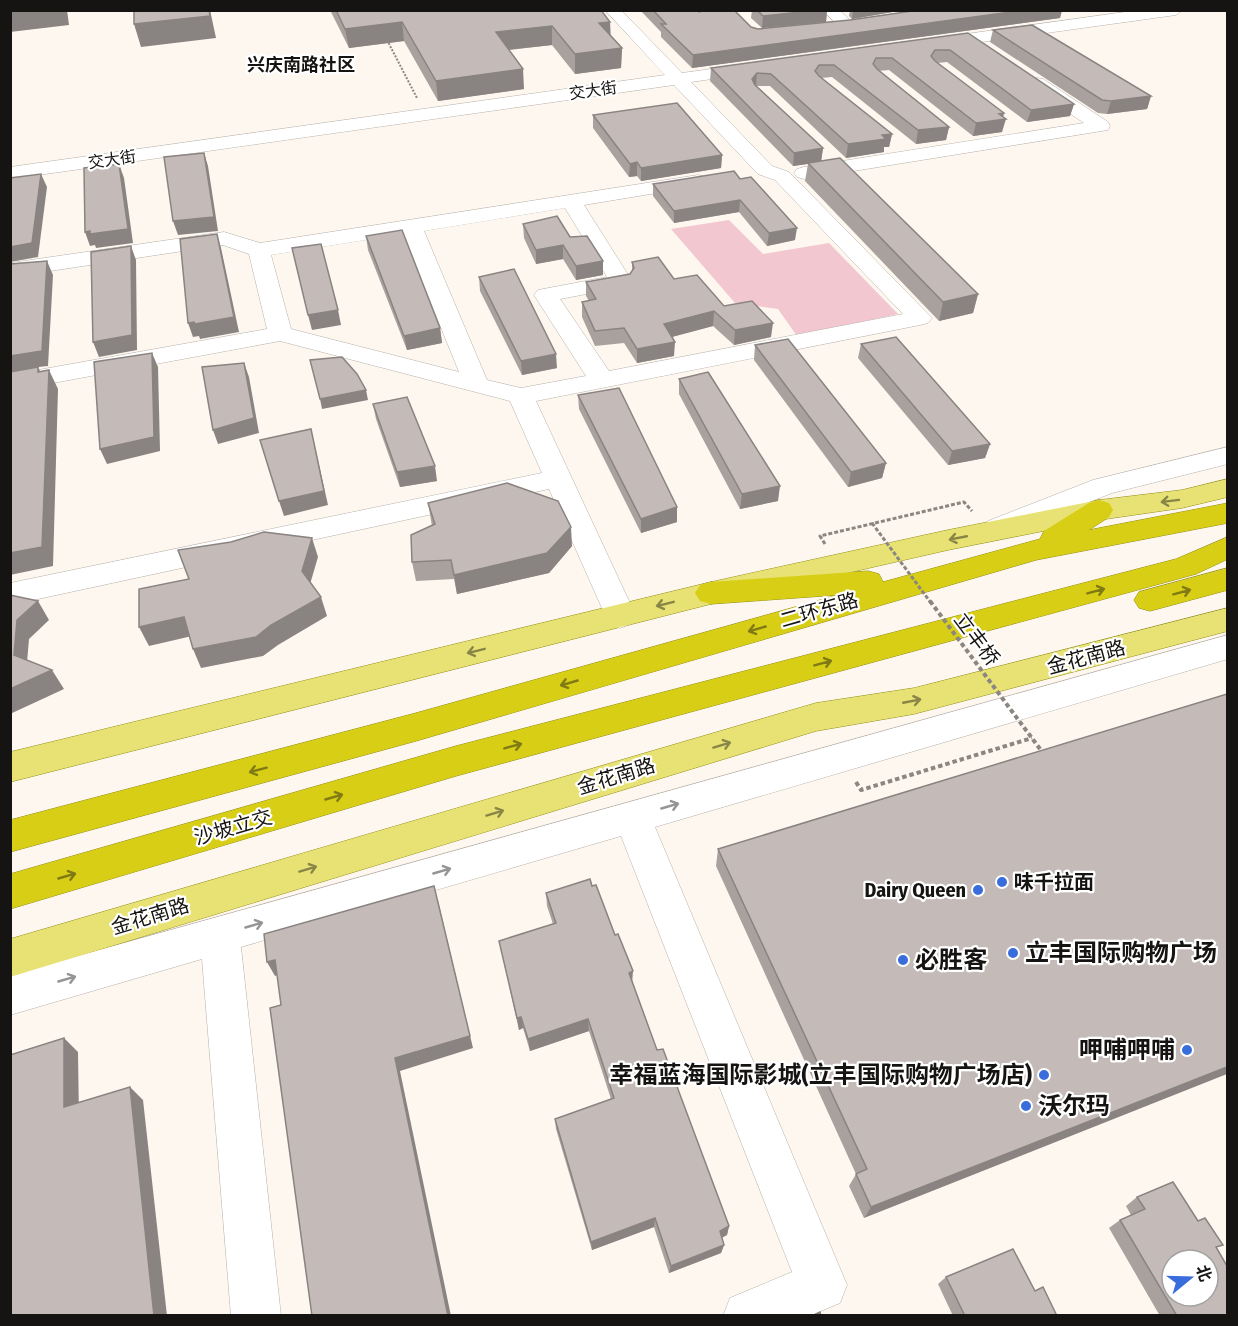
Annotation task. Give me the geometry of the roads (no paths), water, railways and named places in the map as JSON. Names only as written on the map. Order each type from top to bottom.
[{"type":"highway","points":[[1035,550],[1099,510]]},
{"type":"highway","name":"二环东路","points":[[10,836],[416,728],[1035,550],[1227,513]]},
{"type":"highway","points":[[877,649],[1185,567],[1227,547]]},
{"type":"highway","points":[[711,593],[933,578]]},
{"type":"highway","points":[[877,649],[1098,614],[1227,579]]},
{"type":"highway","name":"沙坡立交","points":[[10,892],[456,761],[877,649]]},
{"type":"main road","points":[[10,767],[711,593],[990,532],[1099,510],[1182,499],[1227,488]]},
{"type":"main road","name":"金花南路","points":[[10,958],[816,717],[914,701],[1227,619]]},
{"type":"street","points":[[10,383],[280,334],[521,396],[920,318],[763,173],[612,10]]},
{"type":"street","points":[[829,10],[848,26]]},
{"type":"street","points":[[825,28],[958,10]]},
{"type":"street","points":[[911,47],[1176,10]]},
{"type":"street","points":[[1003,17],[1026,32]]},
{"type":"street","points":[[970,39],[989,51]]},
{"type":"street","name":"交大街","points":[[10,173],[770,66]]},
{"type":"street","points":[[763,173],[841,167],[1101,126],[1017,70]]},
{"type":"street","points":[[1013,123],[1031,137]]},
{"type":"street","points":[[953,132],[970,147]]},
{"type":"street","points":[[897,141],[915,155]]},
{"type":"street","points":[[825,152],[841,167]]},
{"type":"street","points":[[10,270],[224,238],[259,250],[719,177]]},
{"type":"street","points":[[571,201],[621,281],[546,295],[602,380]]},
{"type":"street","points":[[411,226],[477,385]]},
{"type":"street","points":[[259,250],[280,334]]},
{"type":"street","points":[[521,396],[620,616]]},
{"type":"street","points":[[990,532],[1103,486],[1227,455]]},
{"type":"street","points":[[10,594],[559,478]]},
{"type":"street","points":[[10,995],[1227,647]]},
{"type":"street","points":[[632,817],[822,1285],[748,1316]]},
{"type":"street","points":[[220,935],[256,1316]]},
{"type":"place","name":"味千拉面","points":[[1002,882]]},
{"type":"place","name":"Dairy Queen","points":[[978,890]]},
{"type":"place","name":"立丰国际购物广场","points":[[1013,953]]},
{"type":"place","name":"必胜客","points":[[903,960]]},
{"type":"place","name":"呷哺呷哺","points":[[1187,1050]]},
{"type":"place","name":"幸福蓝海国际影城(立丰国际购物广场店)","points":[[1044,1075]]},
{"type":"place","name":"沃尔玛","points":[[1026,1106]]},
{"type":"district","name":"兴庆南路社区","points":[[301,65]]}]
